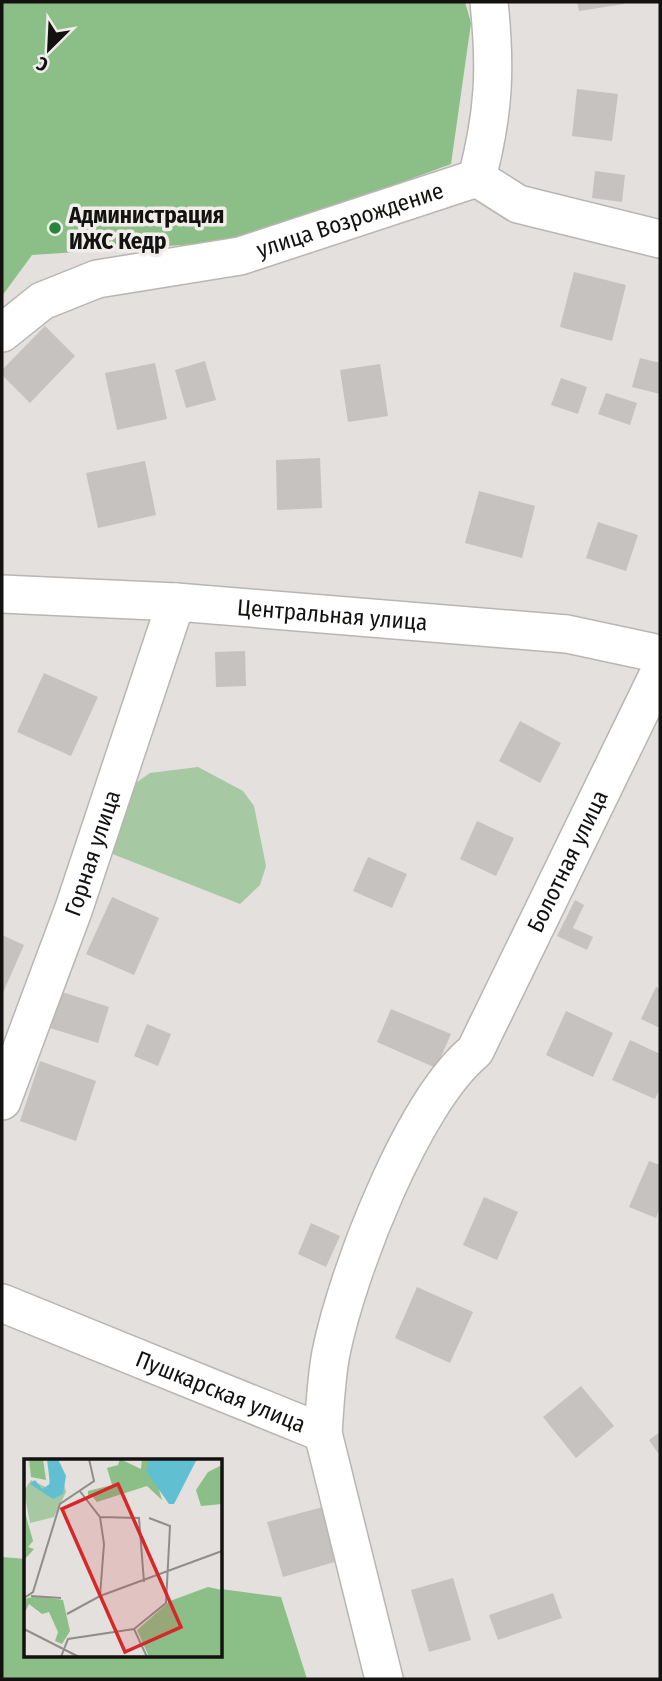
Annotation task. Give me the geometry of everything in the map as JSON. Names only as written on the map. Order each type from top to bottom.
[{"type":"street","points":[[489,2],[495,62],[489,130],[477,178],[518,204],[660,239]]},
{"type":"street","name":"улица Возрождение","points":[[2,333],[42,301],[97,278],[240,256],[477,178]]},
{"type":"street","name":"Центральная улица","points":[[2,594],[176,603],[567,634],[660,654]]},
{"type":"street","name":"Горная улица","points":[[2,1101],[74,908],[176,603]]},
{"type":"street","name":"Болотная улица","points":[[323,1433],[331,1353],[354,1278],[401,1155],[457,1066],[475,1051],[660,671]]},
{"type":"street","name":"Пушкарская улица","points":[[2,1303],[323,1433],[384,1679]]},
{"type":"green space","points":[[2,2],[465,2],[471,23],[451,164],[242,241],[32,255],[2,296]]},
{"type":"green space","points":[[198,767],[243,791],[254,806],[266,866],[260,885],[240,904],[110,853],[130,787],[150,773]]},
{"type":"green space","points":[[2,1557],[24,1559],[24,1656],[222,1656],[222,1589],[281,1597],[307,1679],[2,1679]]},
{"type":"building","points":[[577,2],[624,2],[624,4],[579,11]]},
{"type":"building","points":[[577,89],[618,94],[612,141],[572,136]]},
{"type":"building","points":[[595,171],[625,175],[622,202],[592,198]]},
{"type":"building","points":[[574,272],[626,285],[612,341],[560,327]]},
{"type":"building","points":[[45,326],[75,356],[30,403],[2,375],[2,370]]},
{"type":"building","points":[[640,358],[660,363],[660,394],[632,387]]},
{"type":"building","points":[[205,361],[216,400],[186,408],[175,370]]},
{"type":"building","points":[[155,363],[167,419],[117,430],[105,373]]},
{"type":"building","points":[[380,364],[388,416],[348,422],[340,370]]},
{"type":"building","points":[[561,378],[587,387],[578,414],[551,405]]},
{"type":"building","points":[[606,393],[637,403],[630,425],[598,414]]},
{"type":"building","points":[[320,458],[322,508],[277,510],[276,460]]},
{"type":"building","points":[[145,461],[156,515],[98,528],[86,473]]},
{"type":"building","points":[[479,491],[535,506],[522,558],[465,543]]},
{"type":"building","points":[[598,522],[638,535],[626,571],[586,558]]},
{"type":"building","points":[[245,651],[246,686],[216,687],[215,652]]},
{"type":"building","points":[[44,673],[98,697],[71,756],[17,732]]},
{"type":"building","points":[[520,721],[561,743],[540,783],[499,761]]},
{"type":"building","points":[[477,821],[514,838],[496,876],[460,859]]},
{"type":"building","points":[[368,857],[407,874],[392,908],[353,891]]},
{"type":"building","points":[[112,897],[159,918],[134,975],[86,954]]},
{"type":"building","points":[[575,900],[584,905],[573,928],[593,937],[587,950],[557,936]]},
{"type":"building","points":[[2,935],[24,945],[2,995]]},
{"type":"building","points":[[656,987],[660,989],[660,1028],[641,1019]]},
{"type":"building","points":[[62,992],[109,1007],[98,1043],[50,1028]]},
{"type":"building","points":[[391,1009],[451,1034],[436,1068],[377,1042]]},
{"type":"building","points":[[566,1011],[613,1033],[593,1077],[546,1055]]},
{"type":"building","points":[[147,1024],[171,1034],[158,1066],[134,1056]]},
{"type":"building","points":[[630,1040],[660,1054],[660,1088],[655,1099],[612,1080]]},
{"type":"building","points":[[40,1061],[96,1081],[76,1141],[20,1121]]},
{"type":"building","points":[[649,1161],[660,1165],[660,1206],[656,1218],[629,1207]]},
{"type":"building","points":[[484,1197],[518,1212],[497,1260],[463,1245]]},
{"type":"building","points":[[311,1223],[340,1236],[326,1267],[298,1254]]},
{"type":"building","points":[[417,1287],[473,1312],[450,1363],[395,1338]]},
{"type":"building","points":[[581,1386],[614,1426],[576,1458],[543,1417]]},
{"type":"building","points":[[660,1432],[660,1456],[649,1440]]},
{"type":"building","points":[[323,1507],[338,1561],[283,1577],[267,1522]]},
{"type":"building","points":[[453,1578],[471,1640],[429,1652],[411,1590]]},
{"type":"building","points":[[553,1593],[562,1618],[498,1640],[489,1615]]},
{"type":"place","name":"Администрация ИЖС Кедр","points":[[55,228]]}]
